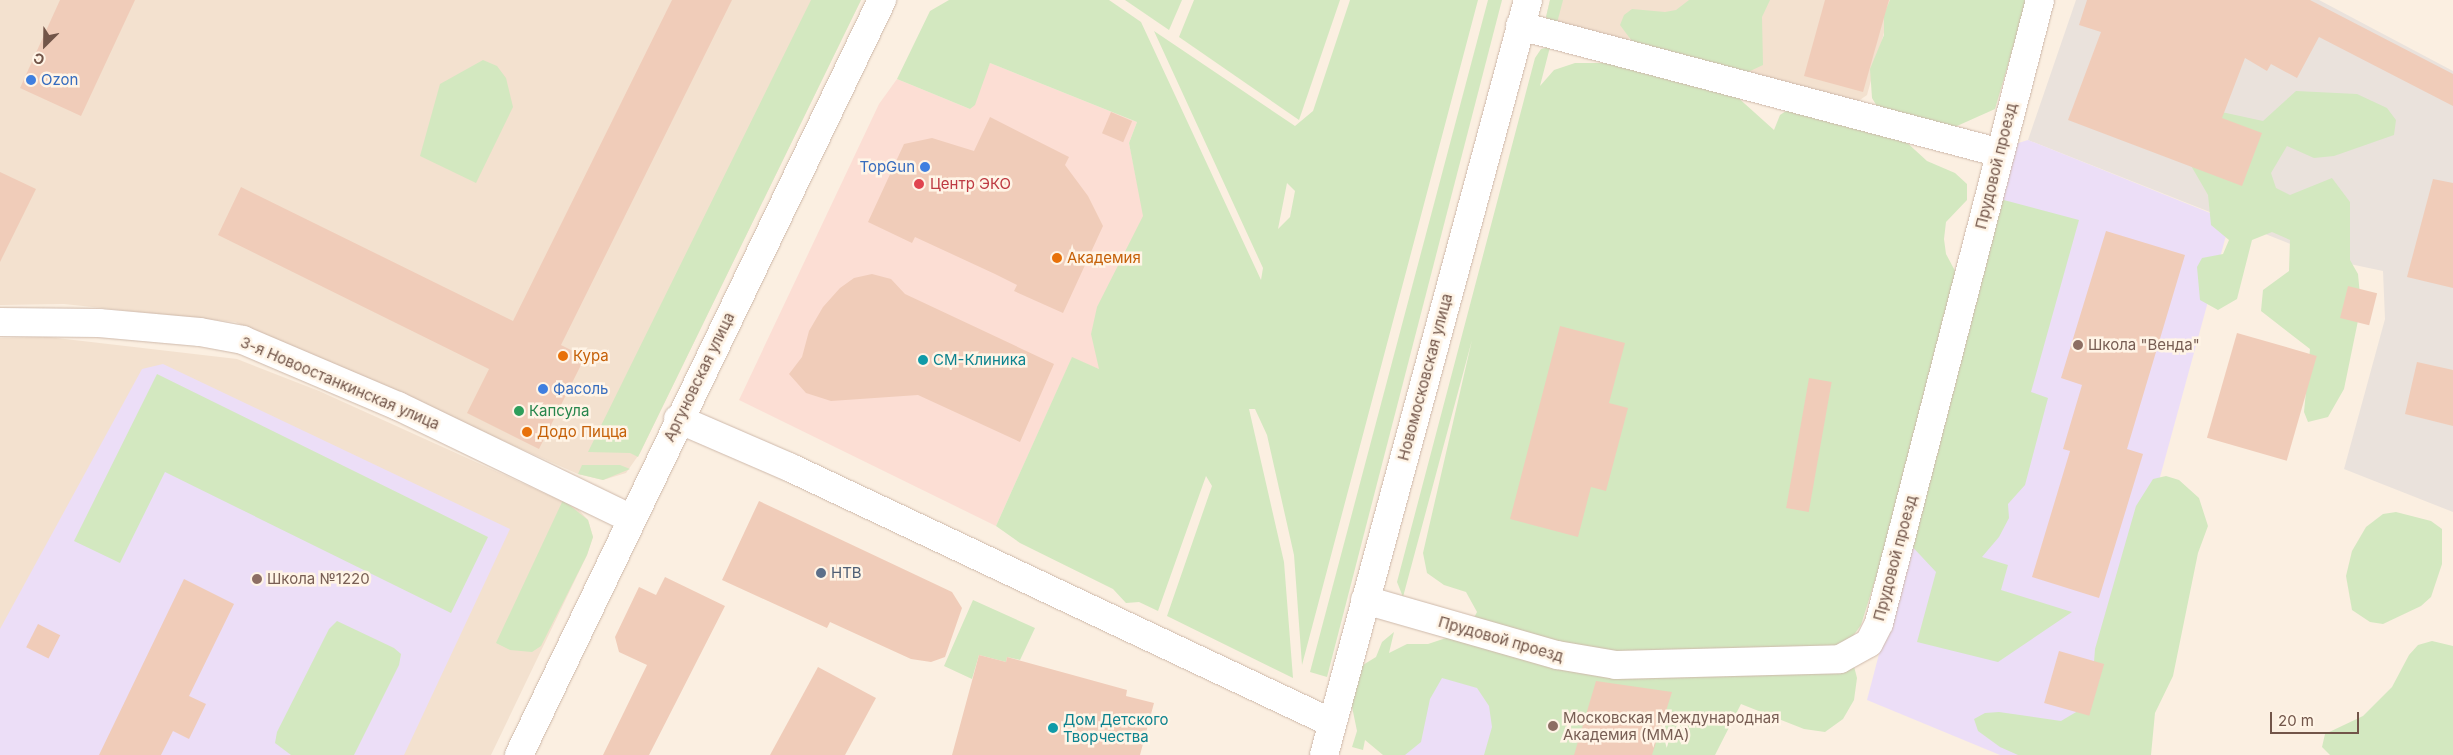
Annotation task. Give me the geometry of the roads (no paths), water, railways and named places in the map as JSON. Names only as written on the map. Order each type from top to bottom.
[{"type":"street","name":"Аргуновская улица","points":[[519,755],[630,518],[882,0]]},
{"type":"street","name":"Новомосковская улица","points":[[1324,755],[1528,0]]},
{"type":"street","name":"Прудовой проезд","points":[[1365,600],[1585,662],[1616,665],[1840,659],[1857,652],[1869,643],[1879,623],[2040,0]]},
{"type":"street","points":[[1520,26],[2000,153]]},
{"type":"street","name":"3-я Новоостанкинская улица","points":[[0,322],[99,323],[200,332],[243,340],[398,406],[630,518]]},
{"type":"street","points":[[678,419],[788,467],[1332,723]]},
{"type":"place","name":"Ozon","points":[[31,80]]},
{"type":"place","name":"TopGun","points":[[925,167]]},
{"type":"place","name":"Центр ЭКО","points":[[919,184]]},
{"type":"place","name":"Академия","points":[[1057,258]]},
{"type":"place","name":"Школа \"Венда\"","points":[[2078,345]]},
{"type":"place","name":"Кура","points":[[563,356]]},
{"type":"place","name":"СМ-Клиника","points":[[923,360]]},
{"type":"place","name":"Фасоль","points":[[543,389]]},
{"type":"place","name":"Капсула","points":[[519,411]]},
{"type":"place","name":"Додо Пицца","points":[[527,432]]},
{"type":"place","name":"НТВ","points":[[821,573]]},
{"type":"place","name":"Школа №1220","points":[[257,579]]},
{"type":"place","name":"Московская Международная Академия (ММА)","points":[[1553,726]]},
{"type":"place","name":"Дом Детского Творчества","points":[[1053,728]]}]
